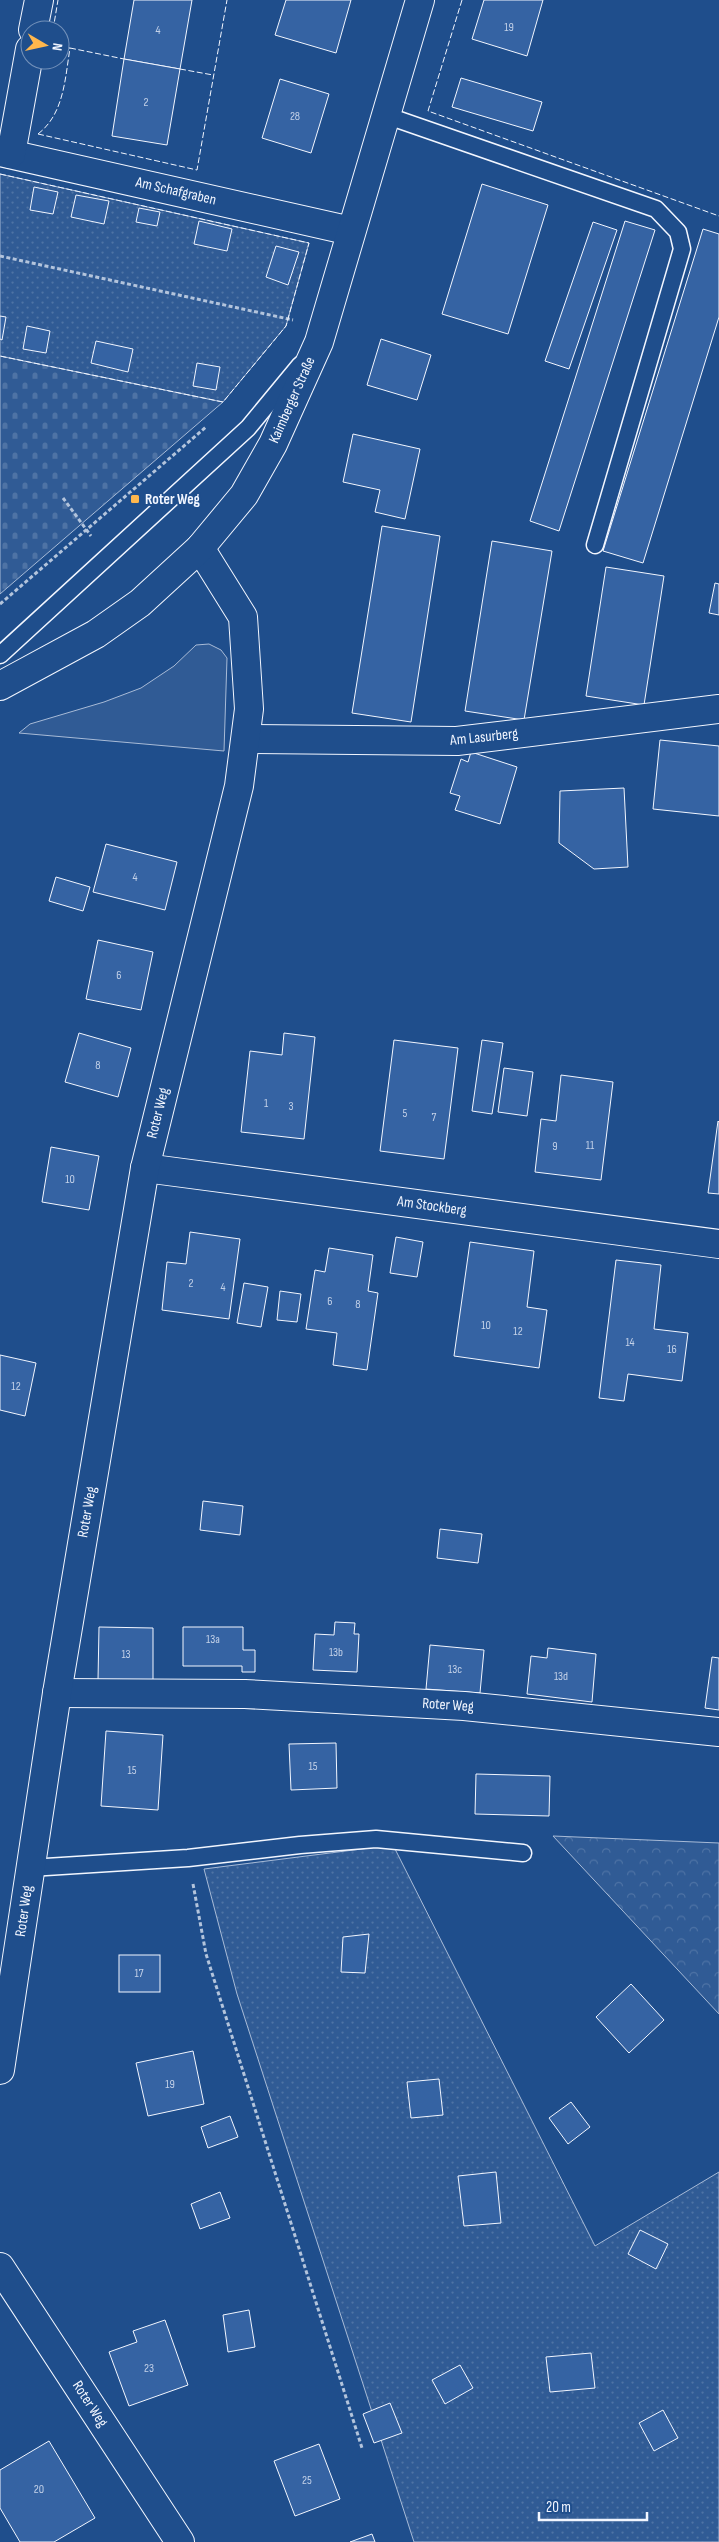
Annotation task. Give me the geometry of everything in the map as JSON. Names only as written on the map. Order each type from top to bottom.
[{"type":"street","points":[[36,20],[39,0]]},
{"type":"street","name":"Kaimberger Straße","points":[[0,686],[96,634],[140,603],[200,548],[244,495],[273,444],[318,342],[420,0]]},
{"type":"street","points":[[5,153],[25,70]]},
{"type":"street","name":"Am Schafgraben","points":[[5,153],[351,231]]},
{"type":"street","name":"Roter Weg","points":[[0,2070],[57,1693],[145,1168],[239,786],[247,739],[250,709],[243,617],[200,548]]},
{"type":"street","name":"Am Lasurberg","points":[[247,739],[457,741],[719,709]]},
{"type":"street","name":"Am Stockberg","points":[[145,1168],[719,1244]]},
{"type":"street","name":"Roter Weg","points":[[57,1693],[245,1694],[464,1706],[719,1732]]},
{"type":"street","name":"Roter Weg","points":[[0,2267],[180,2542]]},
{"type":"lane","points":[[385,115],[656,209],[678,232],[682,249],[594,545]]},
{"type":"lane","points":[[0,655],[248,428],[318,342]]},
{"type":"lane","points":[[30,1868],[188,1858],[300,1845],[376,1839],[523,1853]]},
{"type":"path","points":[[0,256],[296,320],[292,330]]},
{"type":"path","points":[[0,604],[210,423]]},
{"type":"path","points":[[63,498],[86,529]]},
{"type":"path","points":[[188,1858],[206,1954],[362,2448]]},
{"type":"shaded area","points":[[209,644],[221,650],[227,658],[224,751],[19,733],[30,724],[104,702],[141,688],[174,666],[196,645]]},
{"type":"green space","points":[[0,174],[309,243],[286,326],[223,402],[0,356]]},
{"type":"green space","points":[[0,356],[223,402],[0,594]]},
{"type":"green space","points":[[553,1836],[719,1843],[719,2014]]},
{"type":"green space","points":[[393,1845],[595,2246],[719,2172],[719,2542],[414,2542],[237,1994],[204,1869]]},
{"type":"building","points":[[134,0],[192,0],[180,69],[124,59]]},
{"type":"building","points":[[286,0],[351,0],[336,53],[275,35]]},
{"type":"building","points":[[484,0],[543,0],[527,56],[472,39]]},
{"type":"building","points":[[124,59],[180,69],[167,145],[112,136]]},
{"type":"building","points":[[461,78],[542,102],[533,131],[452,107]]},
{"type":"building","points":[[280,79],[329,94],[311,153],[262,138]]},
{"type":"building","points":[[482,184],[548,205],[508,334],[442,314]]},
{"type":"building","points":[[34,187],[58,192],[53,214],[30,210]]},
{"type":"building","points":[[76,195],[109,201],[104,224],[71,217]]},
{"type":"building","points":[[139,208],[160,212],[157,226],[136,222]]},
{"type":"building","points":[[199,221],[232,229],[227,251],[194,244]]},
{"type":"building","points":[[625,221],[655,230],[559,531],[530,521]]},
{"type":"building","points":[[593,222],[617,230],[569,369],[545,361]]},
{"type":"building","points":[[703,229],[719,234],[719,317],[643,563],[603,551]]},
{"type":"building","points":[[276,246],[299,252],[288,285],[266,277]]},
{"type":"building","points":[[0,316],[6,317],[2,340],[0,339]]},
{"type":"building","points":[[27,326],[50,331],[46,353],[23,349]]},
{"type":"building","points":[[381,339],[431,355],[417,400],[367,385]]},
{"type":"building","points":[[96,341],[133,349],[128,372],[91,363]]},
{"type":"building","points":[[197,363],[220,367],[216,390],[193,386]]},
{"type":"building","points":[[353,434],[420,449],[405,519],[375,512],[380,490],[343,482]]},
{"type":"building","points":[[382,526],[440,536],[411,722],[352,713]]},
{"type":"building","points":[[492,541],[552,551],[524,720],[465,711]]},
{"type":"building","points":[[606,567],[664,576],[644,705],[586,696]]},
{"type":"building","points":[[715,583],[719,584],[719,615],[709,613]]},
{"type":"building","points":[[660,740],[719,746],[719,816],[653,809]]},
{"type":"building","points":[[471,752],[517,767],[500,824],[455,810],[460,796],[450,793],[461,759],[468,762]]},
{"type":"building","points":[[624,788],[628,867],[594,869],[559,843],[560,791]]},
{"type":"building","points":[[106,844],[177,862],[165,910],[93,892]]},
{"type":"building","points":[[56,877],[90,887],[83,911],[49,901]]},
{"type":"building","points":[[98,940],[153,952],[141,1010],[86,999]]},
{"type":"building","points":[[79,1033],[131,1048],[118,1097],[65,1082]]},
{"type":"building","points":[[284,1033],[315,1037],[304,1139],[241,1132],[250,1051],[282,1055]]},
{"type":"building","points":[[394,1040],[458,1048],[444,1159],[380,1151]]},
{"type":"building","points":[[482,1040],[503,1043],[492,1114],[472,1111]]},
{"type":"building","points":[[504,1068],[533,1072],[527,1116],[498,1112]]},
{"type":"building","points":[[561,1075],[613,1082],[601,1180],[535,1172],[541,1119],[556,1121]]},
{"type":"building","points":[[719,1122],[719,1194],[708,1193]]},
{"type":"building","points":[[51,1147],[99,1156],[89,1210],[42,1202]]},
{"type":"building","points":[[190,1232],[240,1239],[229,1319],[162,1310],[167,1262],[186,1264]]},
{"type":"building","points":[[396,1237],[423,1242],[417,1277],[390,1273]]},
{"type":"building","points":[[470,1242],[534,1251],[527,1307],[547,1310],[539,1368],[454,1356]]},
{"type":"building","points":[[329,1248],[373,1255],[368,1291],[378,1293],[367,1370],[333,1365],[337,1333],[306,1329],[315,1270],[325,1272]]},
{"type":"building","points":[[616,1260],[661,1265],[654,1329],[688,1333],[682,1381],[628,1374],[624,1401],[599,1398]]},
{"type":"building","points":[[244,1283],[268,1287],[261,1327],[237,1323]]},
{"type":"building","points":[[280,1291],[301,1294],[297,1322],[277,1320]]},
{"type":"building","points":[[0,1355],[36,1363],[25,1416],[0,1410]]},
{"type":"building","points":[[203,1501],[243,1506],[240,1535],[200,1530]]},
{"type":"building","points":[[440,1529],[482,1534],[478,1563],[437,1558]]},
{"type":"building","points":[[335,1622],[355,1623],[354,1634],[359,1634],[357,1672],[313,1670],[315,1634],[334,1635]]},
{"type":"building","points":[[99,1627],[153,1628],[153,1681],[98,1680]]},
{"type":"building","points":[[183,1627],[243,1627],[243,1650],[255,1650],[255,1672],[242,1672],[242,1666],[183,1666]]},
{"type":"building","points":[[430,1645],[484,1650],[480,1693],[426,1689]]},
{"type":"building","points":[[548,1648],[596,1654],[592,1702],[527,1694],[531,1656],[547,1658]]},
{"type":"building","points":[[712,1657],[719,1658],[719,1710],[705,1708]]},
{"type":"building","points":[[106,1731],[163,1735],[158,1810],[101,1806]]},
{"type":"building","points":[[336,1743],[337,1788],[291,1790],[289,1744]]},
{"type":"building","points":[[476,1774],[550,1776],[549,1816],[475,1814]]},
{"type":"building","points":[[369,1934],[365,1973],[341,1972],[343,1937]]},
{"type":"building","points":[[119,1955],[160,1955],[160,1992],[119,1992]]},
{"type":"building","points":[[631,1984],[664,2020],[629,2053],[596,2017]]},
{"type":"building","points":[[193,2051],[204,2104],[148,2116],[136,2063]]},
{"type":"building","points":[[439,2079],[443,2115],[411,2118],[407,2082]]},
{"type":"building","points":[[571,2102],[590,2127],[568,2144],[549,2118]]},
{"type":"building","points":[[230,2116],[238,2137],[208,2148],[201,2127]]},
{"type":"building","points":[[496,2172],[501,2223],[464,2226],[458,2176]]},
{"type":"building","points":[[220,2192],[230,2218],[200,2229],[191,2204]]},
{"type":"building","points":[[640,2230],[668,2244],[656,2269],[628,2254]]},
{"type":"building","points":[[249,2310],[255,2347],[228,2352],[223,2315]]},
{"type":"building","points":[[165,2320],[188,2385],[129,2406],[109,2352],[137,2342],[133,2331]]},
{"type":"building","points":[[591,2353],[595,2388],[550,2392],[546,2357]]},
{"type":"building","points":[[460,2365],[473,2388],[445,2404],[432,2380]]},
{"type":"building","points":[[390,2403],[402,2433],[374,2443],[363,2414]]},
{"type":"building","points":[[663,2410],[678,2438],[654,2451],[639,2423]]},
{"type":"building","points":[[49,2441],[95,2518],[54,2542],[20,2542],[0,2508],[0,2470]]},
{"type":"building","points":[[319,2444],[340,2499],[295,2516],[274,2461]]},
{"type":"building","points":[[372,2534],[375,2542],[350,2542]]},
{"type":"fence","points":[[55,20],[58,0]]},
{"type":"fence","points":[[38,134],[197,170],[227,0]]},
{"type":"fence","points":[[462,0],[428,111],[719,216]]},
{"type":"fence","points":[[70,48],[124,59]]},
{"type":"fence","points":[[180,69],[213,75]]},
{"type":"fence","points":[[38,134],[47,126],[58,106],[67,70]]},
{"type":"fence","points":[[0,174],[309,243],[286,326],[223,402],[0,356]]},
{"type":"place","name":"Roter Weg","points":[[135,499]]}]
